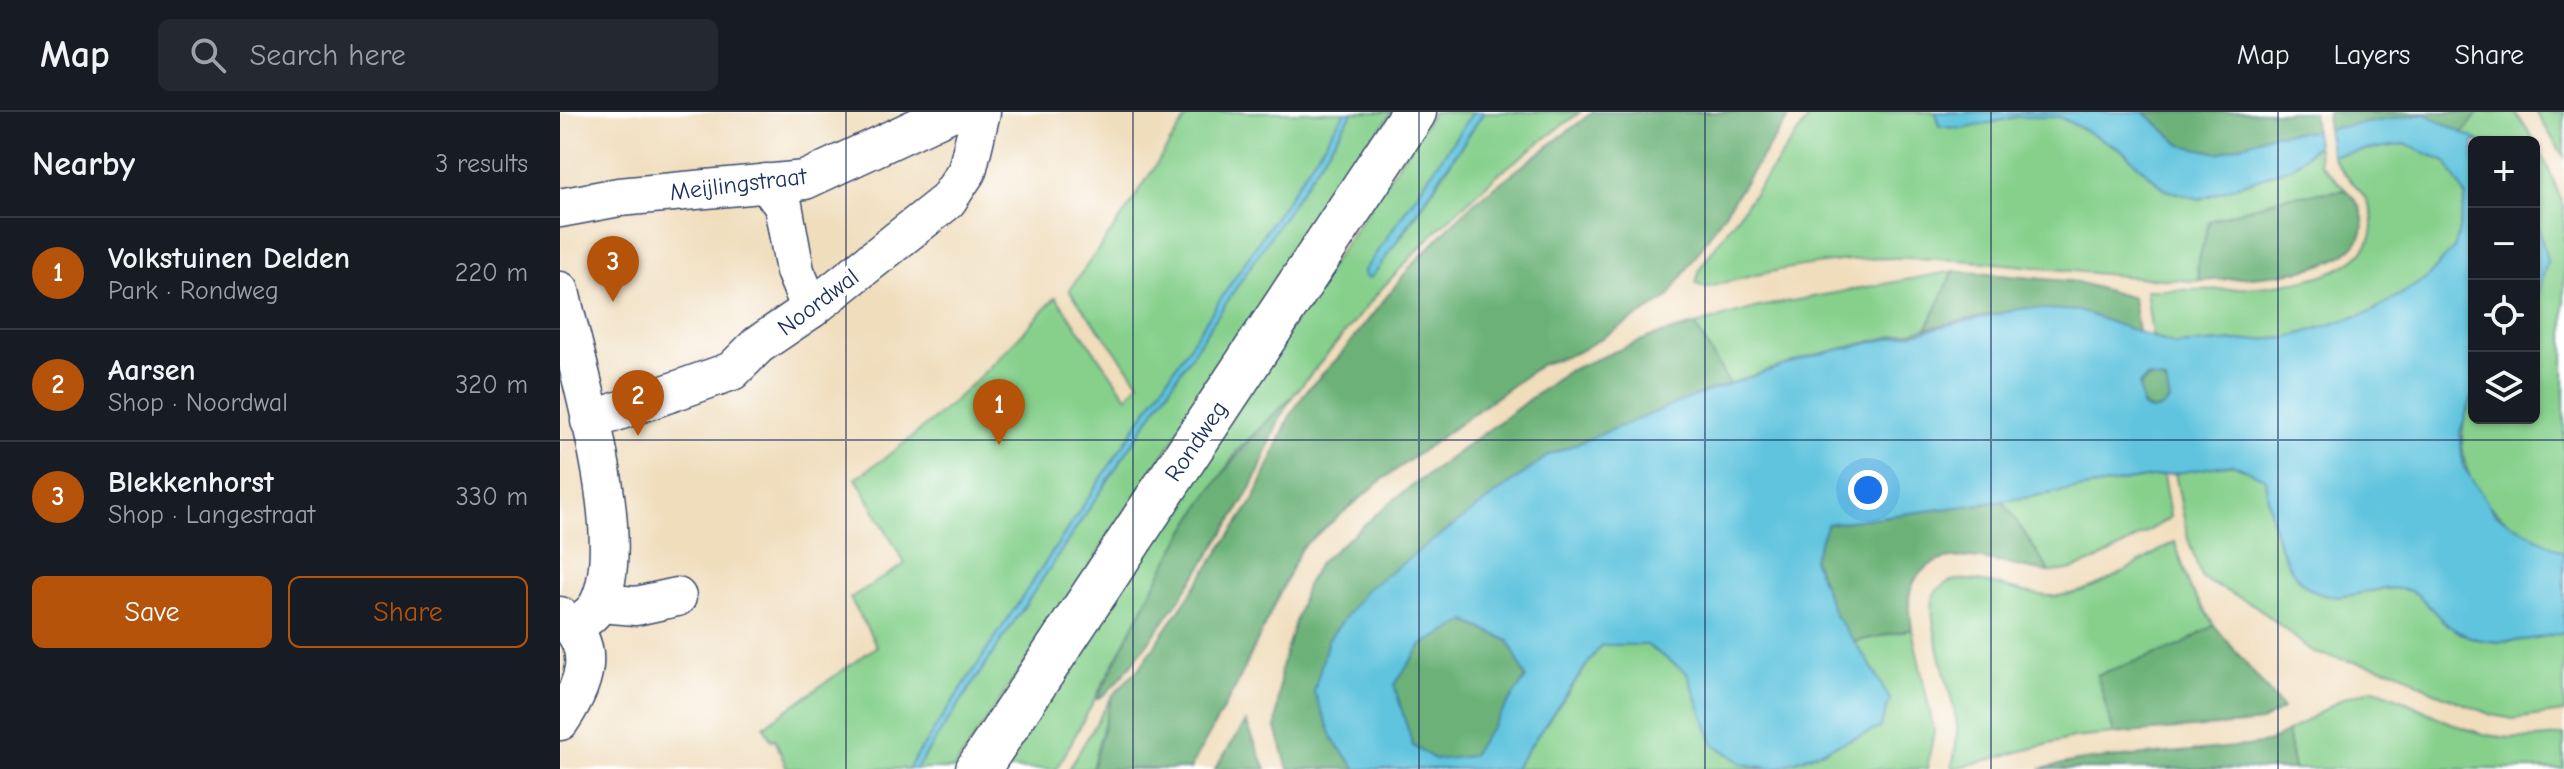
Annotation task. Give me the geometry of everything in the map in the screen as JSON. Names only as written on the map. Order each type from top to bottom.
[{"type":"main road","name":"Rondweg","points":[[978,769],[1414,112]]},
{"type":"street","name":"Meijlingstraat","points":[[560,208],[619,197],[805,180],[951,112]]},
{"type":"street","name":"Noordwal","points":[[577,405],[732,371],[758,345],[811,309],[947,201],[967,171],[981,112]]},
{"type":"street","points":[[766,183],[783,205],[795,271],[811,309]]},
{"type":"street","points":[[560,291],[577,405],[604,470],[607,523],[605,576],[577,615],[585,650],[585,678],[560,721]]},
{"type":"street","points":[[577,615],[677,597]]},
{"type":"green space","points":[[1190,112],[1345,112],[908,769],[787,769],[775,739],[771,740],[764,726],[877,646],[850,598],[905,564],[856,478],[911,438],[962,394],[1056,297],[1127,397],[1139,382],[1069,290],[1125,213]]},
{"type":"green space","points":[[1353,112],[1392,112],[954,769],[916,769]]},
{"type":"green space","points":[[1433,112],[1473,112],[1364,271],[1368,278],[1405,232],[1484,112],[1580,112],[1497,175],[1438,229],[1382,288],[1292,397],[1238,450],[1185,532],[1057,769],[996,769]]},
{"type":"green space","points":[[1593,112],[1792,112],[1667,299],[1578,352],[1540,365],[1378,483],[1301,548],[1236,686],[1190,769],[1092,769],[1112,696],[1141,666],[1254,500],[1290,416],[1307,390],[1338,358],[1411,266],[1471,205]]},
{"type":"green space","points":[[1813,112],[1936,112],[1939,125],[1962,129],[2016,117],[2060,117],[2122,150],[2166,190],[2200,199],[2292,167],[2317,145],[2320,163],[2346,190],[2285,197],[2197,267],[2200,281],[1940,259],[1878,258],[1778,270],[1705,288],[1696,284],[1700,268]]},
{"type":"green space","points":[[2144,112],[2313,112],[2315,131],[2273,134],[2219,153],[2181,145]]},
{"type":"green space","points":[[2328,112],[2479,112],[2463,133],[2425,114],[2327,129]]},
{"type":"green space","points":[[2479,112],[2514,112],[2531,136],[2469,136],[2463,133]]},
{"type":"green space","points":[[2536,112],[2564,112],[2564,157]]},
{"type":"green space","points":[[2405,144],[2446,162],[2466,196],[2455,247],[2426,279],[2371,312],[2287,338],[2175,345],[2152,336],[2146,290],[2204,290],[2280,284],[2316,277],[2346,265],[2366,246],[2373,221],[2367,201],[2332,155]]},
{"type":"green space","points":[[2540,151],[2564,208],[2564,553],[2514,527],[2494,510],[2478,492],[2467,470],[2462,447],[2468,408],[2468,424],[2540,424],[2540,287],[2547,262],[2540,232]]},
{"type":"green space","points":[[2346,190],[2359,207],[2363,228],[2356,244],[2340,257],[2294,272],[2200,281],[2197,267],[2209,221],[2285,197]]},
{"type":"green space","points":[[1954,271],[1927,328],[1811,356],[1729,384],[1695,325],[1759,307]]},
{"type":"green space","points":[[1954,271],[2077,282],[2133,298],[2138,332],[2079,311],[2025,308],[1927,328]]},
{"type":"green space","points":[[1695,325],[1729,384],[1549,455],[1466,518],[1335,743],[1357,769],[1288,769],[1276,728],[1281,668],[1306,586],[1319,563],[1392,501],[1568,371],[1650,337]]},
{"type":"green space","points":[[2154,378],[2166,382],[2170,394],[2166,406],[2154,410],[2142,406],[2138,394],[2142,382]]},
{"type":"green space","points":[[1292,397],[1249,492],[1221,536],[1151,639],[1110,689],[1097,699],[1158,578],[1205,500],[1231,463]]},
{"type":"green space","points":[[2232,464],[2265,478],[2276,536],[2294,572],[2307,586],[2324,594],[2344,596],[2385,589],[2411,591],[2455,630],[2485,640],[2516,641],[2564,632],[2564,712],[2513,719],[2492,715],[2432,691],[2400,672],[2314,653],[2256,606],[2202,579],[2188,539],[2175,473]]},
{"type":"green space","points":[[2163,475],[2170,517],[2167,520],[2095,561],[2065,571],[2050,572],[2003,501]]},
{"type":"green space","points":[[2003,501],[2050,572],[1971,558],[1951,558],[1934,563],[1920,574],[1910,592],[1912,629],[1854,642],[1835,615],[1813,558],[1827,524]]},
{"type":"green space","points":[[2175,542],[2190,588],[2214,625],[2180,646],[2098,675],[2114,734],[2073,738],[1952,769],[1957,726],[1932,612],[1934,596],[1939,589],[1949,582],[1972,580],[2058,596],[2088,589]]},
{"type":"green space","points":[[1465,621],[1509,641],[1526,678],[1471,757],[1436,760],[1413,746],[1394,685],[1422,645]]},
{"type":"green space","points":[[2214,625],[2283,709],[2260,722],[2114,734],[2097,675],[2180,646]]},
{"type":"green space","points":[[1912,629],[1934,731],[1927,769],[1775,769],[1828,749],[1890,700],[1854,642]]},
{"type":"green space","points":[[1601,645],[1647,645],[1687,673],[1714,744],[1743,764],[1770,769],[1514,769]]},
{"type":"green space","points":[[2373,689],[2460,727],[2492,736],[2526,739],[2564,735],[2564,769],[2294,769],[2287,732],[2344,698]]},
{"type":"green space","points":[[1112,696],[1092,769],[1069,769]]},
{"type":"green space","points":[[1246,722],[1266,769],[1215,769],[1216,767]]},
{"type":"green space","points":[[2287,732],[2294,769],[2040,769],[2077,761],[2247,746],[2267,743]]},
{"type":"water","points":[[1345,112],[1353,112],[916,769],[908,769]]},
{"type":"water","points":[[1473,112],[1484,112],[1378,269],[1370,278],[1365,277],[1364,271]]},
{"type":"water","points":[[1936,112],[2144,112],[2181,145],[2219,153],[2273,134],[2315,131],[2317,145],[2292,167],[2200,199],[2166,190],[2122,150],[2060,117],[2016,117],[1962,129],[1939,126]]},
{"type":"water","points":[[2425,114],[2469,136],[2468,409],[2460,432],[2463,466],[2495,514],[2564,553],[2564,632],[2516,641],[2485,640],[2455,630],[2411,591],[2386,589],[2344,596],[2324,595],[2307,587],[2294,573],[2276,536],[2265,478],[2232,464],[2003,501],[1827,524],[1813,559],[1835,615],[1870,664],[1890,700],[1880,728],[1775,769],[1743,764],[1714,744],[1687,673],[1647,645],[1601,645],[1514,769],[1357,769],[1335,743],[1314,692],[1328,640],[1366,590],[1549,455],[1695,396],[1811,356],[2025,308],[2079,311],[2175,345],[2287,338],[2371,312],[2426,279],[2455,247],[2466,196],[2446,162],[2405,144],[2332,155],[2327,129]],"holes":[[[2147,377],[2166,381],[2170,401],[2161,409],[2142,407],[2139,384]],[[1466,621],[1509,641],[1526,678],[1471,756],[1436,760],[1413,746],[1394,685],[1422,645]]]},
{"type":"water","points":[[2540,232],[2547,262],[2540,287]]},
{"type":"place","name":"Blekkenhorst","points":[[613,302]]},
{"type":"place","name":"Aarsen","points":[[638,436]]},
{"type":"place","name":"Volkstuinen Delden","points":[[999,445]]}]
